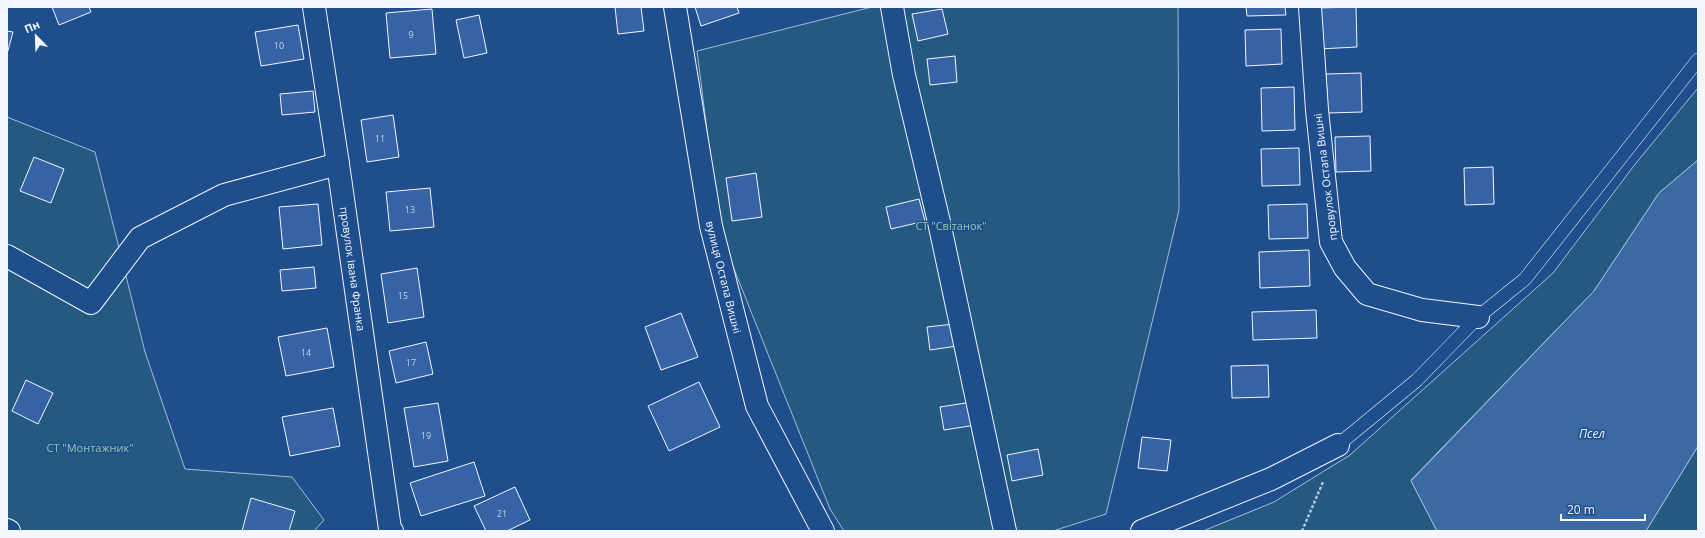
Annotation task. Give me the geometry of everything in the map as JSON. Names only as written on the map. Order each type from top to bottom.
[{"type":"street","name":"провулок Івана Франка","points":[[314,7],[390,529],[392,531]]},
{"type":"street","name":"вулиця Остапа Вишні","points":[[675,7],[711,226],[757,406],[823,531]]},
{"type":"street","points":[[892,7],[904,75],[939,222],[1005,531]]},
{"type":"street","name":"провулок Остапа Вишні","points":[[1310,7],[1317,110],[1331,242],[1345,268],[1366,294],[1422,310],[1478,317]]},
{"type":"street","points":[[7,256],[91,303],[140,238],[224,195],[338,164]]},
{"type":"street","points":[[1142,531],[1271,479],[1338,445]]},
{"type":"lane","points":[[1338,445],[1417,380],[1478,317],[1526,279],[1698,60]]},
{"type":"path","points":[[1302,531],[1323,481]]},
{"type":"green space","name":"СТ \"Світанок\"","points":[[872,7],[1178,7],[1179,210],[1106,514],[1053,531],[844,531],[830,509],[720,234],[697,51]]},
{"type":"green space","points":[[1698,88],[1698,160],[1659,193],[1594,291],[1411,480],[1437,531],[1203,531],[1274,502],[1350,455],[1553,273],[1636,163]]},
{"type":"green space","name":"СТ \"Монтажник\"","points":[[7,117],[95,152],[145,352],[185,469],[292,477],[324,520],[314,531],[7,531]]},
{"type":"green space","points":[[1698,446],[1698,531],[1646,531]]},
{"type":"water","name":"Псел","points":[[1698,160],[1698,446],[1646,531],[1437,531],[1411,481],[1594,291],[1659,193]]},
{"type":"building","points":[[52,7],[89,7],[91,12],[59,25]]},
{"type":"building","points":[[615,7],[641,7],[644,31],[618,34]]},
{"type":"building","points":[[695,7],[737,7],[739,13],[701,26]]},
{"type":"building","points":[[1246,7],[1285,7],[1286,15],[1247,16]]},
{"type":"building","points":[[1356,7],[1357,47],[1319,49],[1318,8]]},
{"type":"building","points":[[432,9],[436,54],[390,58],[386,13]]},
{"type":"building","points":[[942,9],[948,34],[918,41],[912,14]]},
{"type":"building","points":[[479,15],[487,53],[464,58],[456,20]]},
{"type":"building","points":[[298,25],[304,59],[261,66],[255,32]]},
{"type":"building","points":[[1281,29],[1282,64],[1246,66],[1245,30]]},
{"type":"building","points":[[7,31],[13,32],[7,54]]},
{"type":"building","points":[[955,56],[957,82],[930,85],[927,59]]},
{"type":"building","points":[[1361,73],[1362,112],[1328,113],[1326,74]]},
{"type":"building","points":[[1294,87],[1295,130],[1262,131],[1261,88]]},
{"type":"building","points":[[313,91],[315,112],[282,115],[280,94]]},
{"type":"building","points":[[393,115],[399,157],[367,162],[361,120]]},
{"type":"building","points":[[1370,136],[1371,171],[1336,172],[1335,137]]},
{"type":"building","points":[[1299,148],[1300,185],[1262,186],[1261,149]]},
{"type":"building","points":[[34,157],[64,169],[51,203],[20,191]]},
{"type":"building","points":[[1493,167],[1494,204],[1465,205],[1464,168]]},
{"type":"building","points":[[756,173],[762,217],[732,221],[726,178]]},
{"type":"building","points":[[430,188],[434,227],[390,231],[386,192]]},
{"type":"building","points":[[919,199],[925,221],[891,229],[886,207]]},
{"type":"building","points":[[318,204],[322,245],[283,249],[279,207]]},
{"type":"building","points":[[1307,204],[1308,238],[1269,239],[1268,205]]},
{"type":"building","points":[[1309,250],[1310,286],[1260,288],[1259,252]]},
{"type":"building","points":[[314,267],[316,288],[282,291],[280,270]]},
{"type":"building","points":[[417,268],[424,317],[388,323],[381,274]]},
{"type":"building","points":[[1316,310],[1317,338],[1253,340],[1252,312]]},
{"type":"building","points":[[681,313],[698,357],[661,370],[645,327]]},
{"type":"building","points":[[954,324],[957,346],[930,350],[927,327]]},
{"type":"building","points":[[327,328],[334,367],[286,376],[278,337]]},
{"type":"building","points":[[426,342],[433,374],[396,383],[389,351]]},
{"type":"building","points":[[1268,365],[1269,397],[1232,398],[1231,366]]},
{"type":"building","points":[[26,380],[53,393],[38,424],[12,411]]},
{"type":"building","points":[[699,382],[720,427],[669,451],[648,406]]},
{"type":"building","points":[[972,402],[976,425],[944,430],[940,407]]},
{"type":"building","points":[[438,403],[448,461],[414,467],[404,408]]},
{"type":"building","points":[[333,408],[340,446],[290,456],[282,417]]},
{"type":"building","points":[[1142,437],[1171,440],[1167,471],[1138,468]]},
{"type":"building","points":[[1038,449],[1043,475],[1012,481],[1007,455]]},
{"type":"building","points":[[474,462],[485,496],[421,516],[410,483]]},
{"type":"building","points":[[515,487],[530,520],[507,531],[486,531],[474,506]]},
{"type":"building","points":[[251,498],[295,511],[289,531],[242,531]]}]
